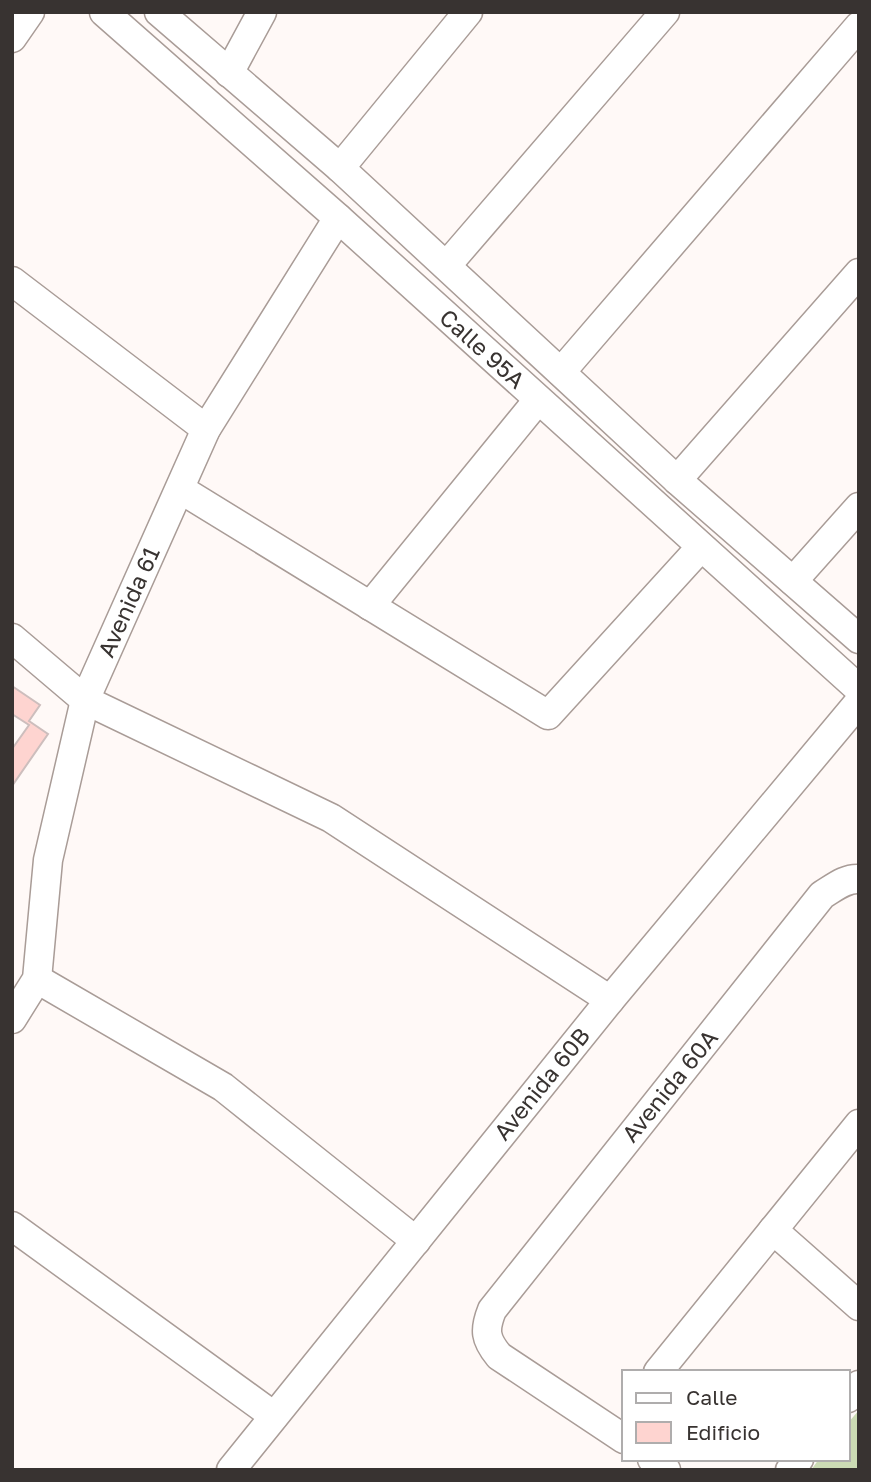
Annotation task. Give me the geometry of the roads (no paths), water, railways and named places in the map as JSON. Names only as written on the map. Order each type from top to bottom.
[{"type":"street","points":[[12,38],[30,12]]},
{"type":"street","name":"Calle 95A","points":[[104,12],[338,218],[859,689]]},
{"type":"street","name":"Calle 95A","points":[[159,12],[340,168],[677,480],[859,639]]},
{"type":"street","points":[[229,73],[262,12]]},
{"type":"street","points":[[340,168],[468,12]]},
{"type":"street","points":[[447,265],[666,12]]},
{"type":"street","points":[[850,12],[859,20]]},
{"type":"street","points":[[561,372],[859,26]]},
{"type":"street","name":"Avenida 61","points":[[12,1019],[37,979],[48,860],[85,700],[206,429],[338,218]]},
{"type":"street","points":[[677,480],[859,273]]},
{"type":"street","points":[[12,281],[206,429]]},
{"type":"street","points":[[370,606],[538,400]]},
{"type":"street","points":[[180,489],[548,715],[701,547]]},
{"type":"street","points":[[793,581],[859,507]]},
{"type":"street","points":[[12,638],[85,700],[331,818],[610,1000]]},
{"type":"street","name":"Avenida 60B","points":[[231,1470],[610,1000],[859,702]]},
{"type":"street","name":"Avenida 60A","points":[[620,1427],[499,1356],[489,1344],[486,1333],[492,1310],[822,895],[838,884],[859,879]]},
{"type":"street","points":[[37,979],[223,1087],[416,1241]]},
{"type":"street","points":[[660,1370],[859,1124]]},
{"type":"street","points":[[12,1226],[274,1416]]},
{"type":"street","points":[[773,1230],[859,1306]]}]
